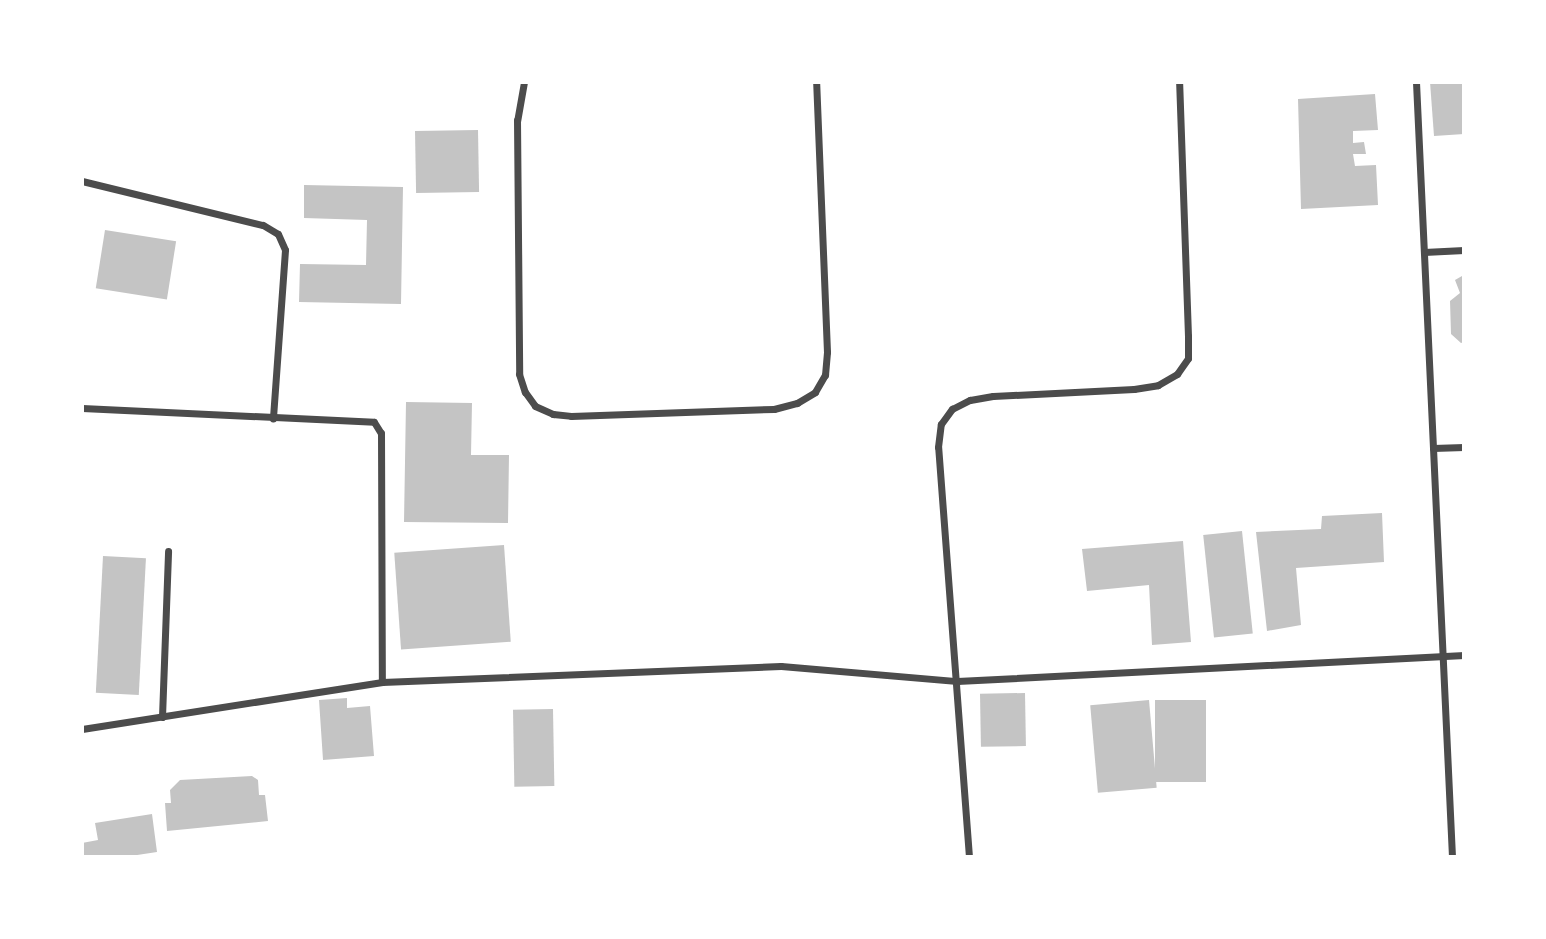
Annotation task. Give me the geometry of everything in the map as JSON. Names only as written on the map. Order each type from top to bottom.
[{"type":"street","points":[[524,82],[517,120],[519,374],[525,392],[535,406],[553,414],[571,416],[774,409],[797,403],[815,392],[825,374],[827,352],[816,82]]},
{"type":"street","points":[[969,857],[938,447],[941,424],[952,409],[970,400],[993,396],[1134,389],[1158,385],[1177,374],[1188,358],[1179,82]]},
{"type":"street","points":[[1416,82],[1452,857]]},
{"type":"street","points":[[82,181],[263,225],[278,234],[285,250],[273,419]]},
{"type":"street","points":[[1424,252],[1464,250]]},
{"type":"street","points":[[82,408],[273,419],[362,419],[374,422],[380,433],[382,682]]},
{"type":"street","points":[[1433,449],[1464,447]]},
{"type":"street","points":[[162,716],[168,551]]},
{"type":"street","points":[[82,729],[382,682],[780,667],[957,681],[1464,654]]},
{"type":"building","points":[[1430,82],[1464,82],[1464,134],[1434,136]]},
{"type":"building","points":[[1375,94],[1378,130],[1353,131],[1353,143],[1364,142],[1366,154],[1353,154],[1355,166],[1376,165],[1378,205],[1301,209],[1298,99]]},
{"type":"building","points":[[478,130],[479,192],[416,193],[415,131]]},
{"type":"building","points":[[304,185],[403,187],[401,304],[299,302],[300,264],[366,265],[367,220],[304,218]]},
{"type":"building","points":[[105,230],[176,241],[167,300],[96,288]]},
{"type":"building","points":[[1462,276],[1464,342],[1461,343],[1451,334],[1450,301],[1460,293],[1455,280]]},
{"type":"building","points":[[406,402],[472,403],[471,455],[509,455],[508,523],[404,522]]},
{"type":"building","points":[[1382,513],[1384,562],[1296,568],[1301,625],[1267,631],[1256,532],[1321,529],[1322,516]]},
{"type":"building","points":[[1242,531],[1253,633],[1214,638],[1203,535]]},
{"type":"building","points":[[1183,541],[1191,642],[1152,645],[1149,585],[1087,591],[1082,549]]},
{"type":"building","points":[[504,545],[511,642],[401,649],[394,553]]},
{"type":"building","points":[[103,556],[146,558],[139,695],[96,693]]},
{"type":"building","points":[[1025,693],[1026,746],[981,747],[980,694]]},
{"type":"building","points":[[347,698],[347,708],[370,706],[374,756],[323,760],[319,700]]},
{"type":"building","points":[[1149,700],[1157,788],[1098,793],[1090,705]]},
{"type":"building","points":[[1155,700],[1206,700],[1206,782],[1155,782]]},
{"type":"building","points":[[553,709],[554,786],[514,787],[513,710]]},
{"type":"building","points":[[252,776],[258,780],[259,795],[265,795],[268,821],[167,831],[165,803],[171,803],[170,790],[180,780]]},
{"type":"building","points":[[152,814],[157,852],[124,857],[82,857],[82,843],[98,840],[95,823]]}]
